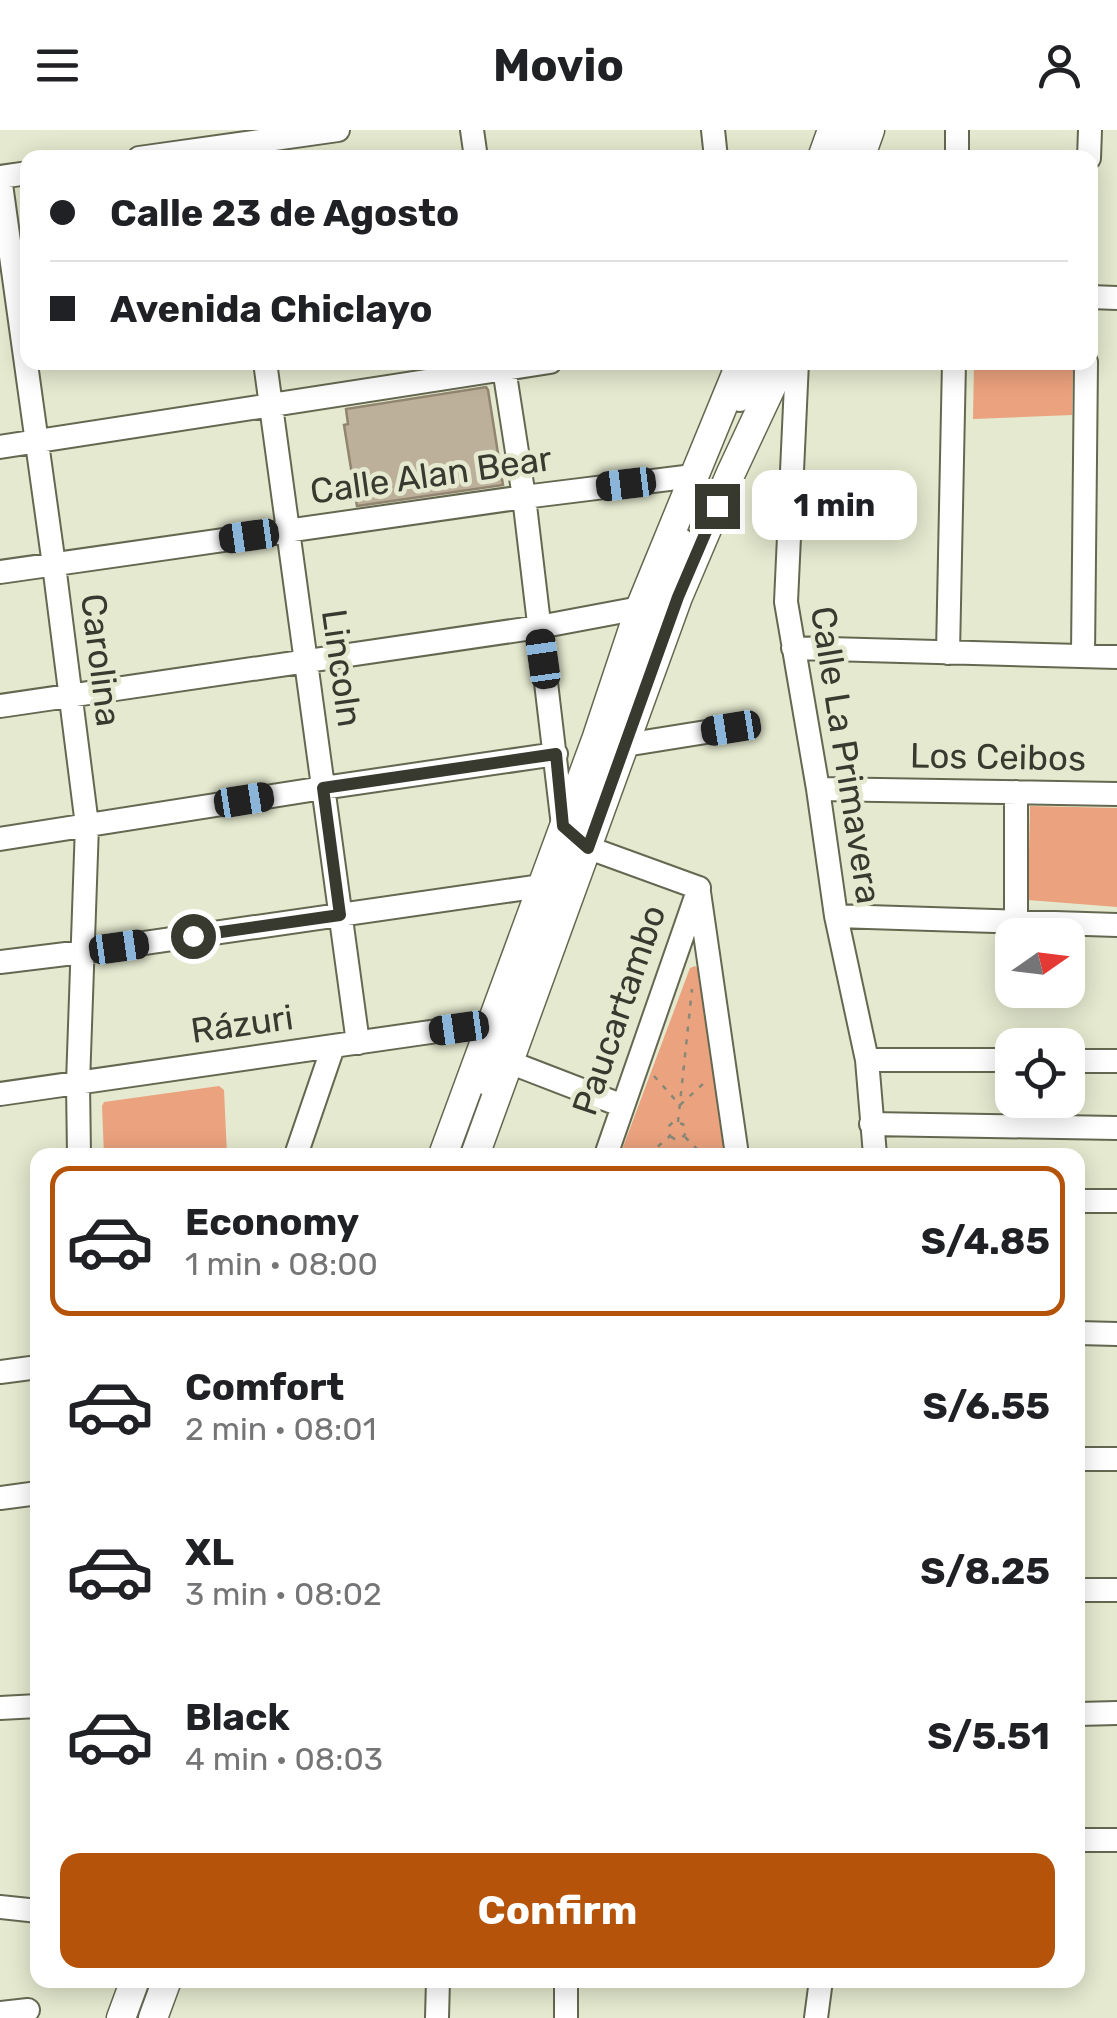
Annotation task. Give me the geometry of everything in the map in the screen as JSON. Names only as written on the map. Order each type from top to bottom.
[{"type":"main road","points":[[478,1148],[567,898],[597,737],[640,608],[737,370]]},
{"type":"main road","points":[[446,1148],[542,886],[576,837],[625,745],[678,597],[779,370]]},
{"type":"main road","points":[[121,2018],[132,1988]]},
{"type":"main road","points":[[153,2018],[163,1988]]},
{"type":"street","points":[[193,150],[338,130]]},
{"type":"street","name":"Carolina","points":[[0,176],[20,344]]},
{"type":"street","name":"Carolina","points":[[24,370],[54,564],[87,826],[79,1148]]},
{"type":"street","name":"Lincoln","points":[[266,370],[358,1043]]},
{"type":"street","points":[[0,447],[481,370]]},
{"type":"street","points":[[505,370],[556,754],[576,837]]},
{"type":"street","points":[[460,1148],[693,510],[753,370]]},
{"type":"street","name":"Calle La Primavera","points":[[797,370],[786,602],[836,916],[867,1060],[874,1148]]},
{"type":"street","points":[[948,653],[954,370]]},
{"type":"street","points":[[1083,655],[1086,370]]},
{"type":"street","name":"Calle Alan Bear","points":[[0,572],[694,476]]},
{"type":"street","points":[[0,706],[539,627],[640,608]]},
{"type":"street","points":[[793,648],[1117,656]]},
{"type":"street","points":[[625,745],[731,728]]},
{"type":"street","points":[[0,839],[556,754]]},
{"type":"street","name":"Los Ceibos","points":[[818,789],[1117,794]]},
{"type":"street","points":[[1016,792],[1016,918]]},
{"type":"street","points":[[576,837],[699,888],[736,1148]]},
{"type":"street","points":[[0,962],[542,886]]},
{"type":"street","name":"Paucartambo","points":[[608,1148],[699,888]]},
{"type":"street","points":[[836,916],[995,920]]},
{"type":"street","points":[[1085,924],[1117,926]]},
{"type":"street","name":"Rázuri","points":[[0,1094],[493,1023]]},
{"type":"street","points":[[298,1148],[333,1047]]},
{"type":"street","points":[[867,1060],[995,1060]]},
{"type":"street","points":[[1085,1060],[1117,1061]]},
{"type":"street","points":[[509,1062],[623,1106]]},
{"type":"street","points":[[872,1124],[1117,1128]]},
{"type":"street","points":[[1085,1201],[1117,1201]]},
{"type":"street","points":[[1085,1333],[1117,1334]]},
{"type":"street","points":[[0,1372],[30,1368]]},
{"type":"street","points":[[1085,1458],[1117,1459]]},
{"type":"street","points":[[0,1498],[30,1494]]},
{"type":"street","points":[[1085,1590],[1117,1590]]},
{"type":"street","points":[[0,1708],[30,1706]]},
{"type":"street","points":[[1085,1714],[1117,1714]]},
{"type":"street","points":[[1085,1840],[1117,1840]]},
{"type":"street","points":[[0,1907],[30,1910]]},
{"type":"street","points":[[136,2018],[147,1988]]},
{"type":"street","points":[[437,2018],[438,1988]]},
{"type":"street","points":[[566,1988],[566,2018]]},
{"type":"street","points":[[816,2018],[820,1988]]},
{"type":"street","points":[[0,2014],[28,2010]]},
{"type":"path","points":[[678,1122],[692,990]]},
{"type":"path","points":[[653,1074],[680,1105]]},
{"type":"path","points":[[680,1105],[711,1076]]},
{"type":"path","points":[[670,1136],[669,1126],[673,1122],[685,1128],[684,1136]]},
{"type":"path","points":[[670,1136],[676,1140],[684,1136]]},
{"type":"path","points":[[656,1148],[670,1136]]},
{"type":"path","points":[[684,1136],[696,1148]]},
{"type":"shaded area","points":[[974,370],[1073,370],[1072,415],[973,419]]},
{"type":"shaded area","points":[[1030,806],[1117,808],[1117,907],[1028,900]]},
{"type":"shaded area","points":[[690,968],[700,970],[726,1148],[623,1148]]},
{"type":"shaded area","points":[[219,1086],[224,1090],[227,1148],[104,1148],[104,1102]]},
{"type":"building","points":[[486,387],[503,485],[357,506],[344,425],[348,424],[346,409]]},
{"type":"route","points":[[193,936],[340,915],[323,788],[556,754],[563,826],[588,848],[678,597],[717,506]]}]
